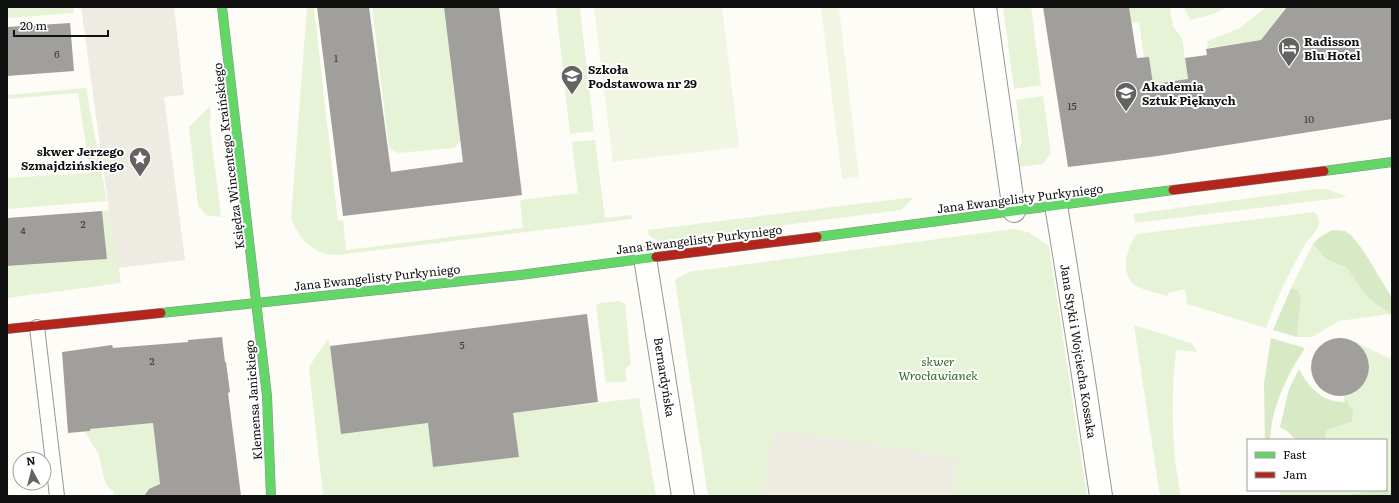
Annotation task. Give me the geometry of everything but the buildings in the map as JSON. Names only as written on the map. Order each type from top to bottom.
[{"type":"street","name":"Księdza Wincentego Kraińskiego","points":[[222,7],[257,302]]},
{"type":"street","points":[[985,7],[1014,211]]},
{"type":"street","name":"Jana Ewangelisty Purkyniego","points":[[7,329],[520,275],[1392,162]]},
{"type":"street","name":"Jana Styki i Wojciecha Kossaka","points":[[1056,205],[1067,283],[1088,399],[1101,496]]},
{"type":"street","name":"Bernardyńska","points":[[645,258],[683,496]]},
{"type":"street","name":"Klemensa Janickiego","points":[[257,302],[267,396],[271,496]]},
{"type":"lane","points":[[37,327],[57,496]]},
{"type":"green space","points":[[7,7],[73,7],[74,13],[7,18]]},
{"type":"green space","points":[[307,7],[314,7],[338,221],[343,220],[346,250],[523,228],[520,200],[578,193],[572,142],[595,140],[605,218],[631,215],[632,219],[338,255],[322,253],[308,245],[298,233],[291,218]]},
{"type":"green space","points":[[372,7],[445,7],[461,140],[454,148],[398,153],[389,148]]},
{"type":"green space","points":[[556,7],[580,7],[594,131],[570,134]]},
{"type":"green space","points":[[594,7],[722,7],[739,147],[613,162]]},
{"type":"green space","points":[[821,7],[839,7],[859,177],[842,179]]},
{"type":"green space","points":[[1003,7],[1031,7],[1041,85],[1014,89]]},
{"type":"green space","points":[[1129,7],[1170,7],[1173,27],[1182,38],[1188,79],[1153,84],[1149,57],[1144,58],[1139,22],[1132,23]]},
{"type":"green space","points":[[1184,7],[1229,7],[1210,15],[1190,20]]},
{"type":"green space","points":[[1287,7],[1261,40],[1208,48],[1207,41],[1240,28],[1265,8]]},
{"type":"green space","points":[[86,88],[107,201],[7,209],[7,178],[90,173],[78,93],[7,99],[7,95]]},
{"type":"green space","points":[[1043,96],[1051,153],[1043,164],[1020,167],[1018,151],[1022,144],[1016,100]]},
{"type":"green space","points":[[210,106],[211,119],[209,120],[221,217],[206,215],[198,206],[189,127]]},
{"type":"green space","points":[[1315,189],[1328,189],[1347,197],[1135,223],[1134,214]]},
{"type":"green space","points":[[914,197],[901,210],[685,238],[658,241],[649,235],[648,230]]},
{"type":"green space","points":[[110,210],[121,283],[7,298],[7,266],[107,259],[102,211]]},
{"type":"green space","points":[[1314,212],[1319,218],[1318,226],[1304,246],[1293,266],[1278,296],[1266,328],[1187,304],[1185,289],[1169,293],[1168,296],[1143,289],[1135,285],[1127,274],[1126,260],[1130,246],[1137,234]]},
{"type":"green space","name":"skwer Wrocławianek","points":[[1013,229],[1028,232],[1049,246],[1087,496],[708,496],[675,280],[688,272]]},
{"type":"green space","points":[[1332,230],[1345,231],[1351,235],[1363,250],[1392,298],[1392,313],[1390,314],[1367,297],[1347,268],[1326,259],[1313,244],[1320,237]]},
{"type":"green space","points":[[1313,244],[1326,259],[1347,268],[1367,296],[1390,314],[1339,321],[1312,337],[1297,337],[1301,298],[1298,290],[1291,288]]},
{"type":"green space","points":[[1291,288],[1298,290],[1301,298],[1297,337],[1273,330]]},
{"type":"green space","points":[[619,301],[625,304],[631,364],[625,369],[627,381],[606,383],[596,306],[600,303]]},
{"type":"green space","points":[[1134,325],[1191,343],[1197,352],[1176,350],[1173,387],[1173,423],[1175,460],[1181,496],[1160,496]]},
{"type":"green space","points":[[1271,338],[1305,348],[1281,392],[1271,427],[1270,439],[1265,439],[1264,384]]},
{"type":"green space","points":[[1349,339],[1389,358],[1392,356],[1392,490],[1387,490],[1387,439],[1325,439],[1326,431],[1334,426],[1348,424],[1353,411],[1344,396],[1362,385],[1367,377],[1369,361],[1359,346]]},
{"type":"green space","points":[[327,340],[329,340],[341,433],[428,423],[460,463],[519,457],[513,413],[639,398],[656,496],[323,496],[309,367]]},
{"type":"green space","points":[[1299,369],[1312,388],[1323,397],[1337,402],[1345,402],[1344,396],[1353,411],[1352,421],[1326,431],[1325,439],[1295,439],[1287,431],[1280,427],[1289,389]]},
{"type":"green space","points":[[153,423],[160,484],[149,489],[144,496],[114,496],[113,491],[107,486],[104,479],[99,455],[85,432],[90,431],[90,429]]},
{"type":"green space","points":[[1392,490],[1392,496],[1340,496],[1370,491]]},
{"type":"green space","points":[[1279,491],[1370,491],[1340,496],[1281,496]]},
{"type":"shaded area","name":"skwer Jerzego Szmajdzińskiego","points":[[81,7],[174,7],[184,95],[164,97],[185,260],[117,268]]},
{"type":"shaded area","points":[[774,429],[958,457],[951,496],[762,496]]},
{"type":"traffic: fast","points":[[222,7],[267,396],[271,496]]},
{"type":"traffic: fast","points":[[1324,171],[1392,162]]},
{"type":"traffic: fast","points":[[817,237],[1173,190]]},
{"type":"traffic: fast","points":[[161,313],[520,275],[656,257]]},
{"type":"traffic: jam","points":[[1173,190],[1324,171]]},
{"type":"traffic: jam","points":[[656,257],[817,237]]},
{"type":"traffic: jam","points":[[7,329],[161,313]]},
{"type":"place","name":"Radisson Blu Hotel","points":[[1289,68]]},
{"type":"place","name":"Szkoła Podstawowa nr 29","points":[[572,96]]},
{"type":"place","name":"Akademia Sztuk Pięknych","points":[[1126,112]]},
{"type":"place","name":"skwer Jerzego Szmajdzińskiego","points":[[140,178]]}]
